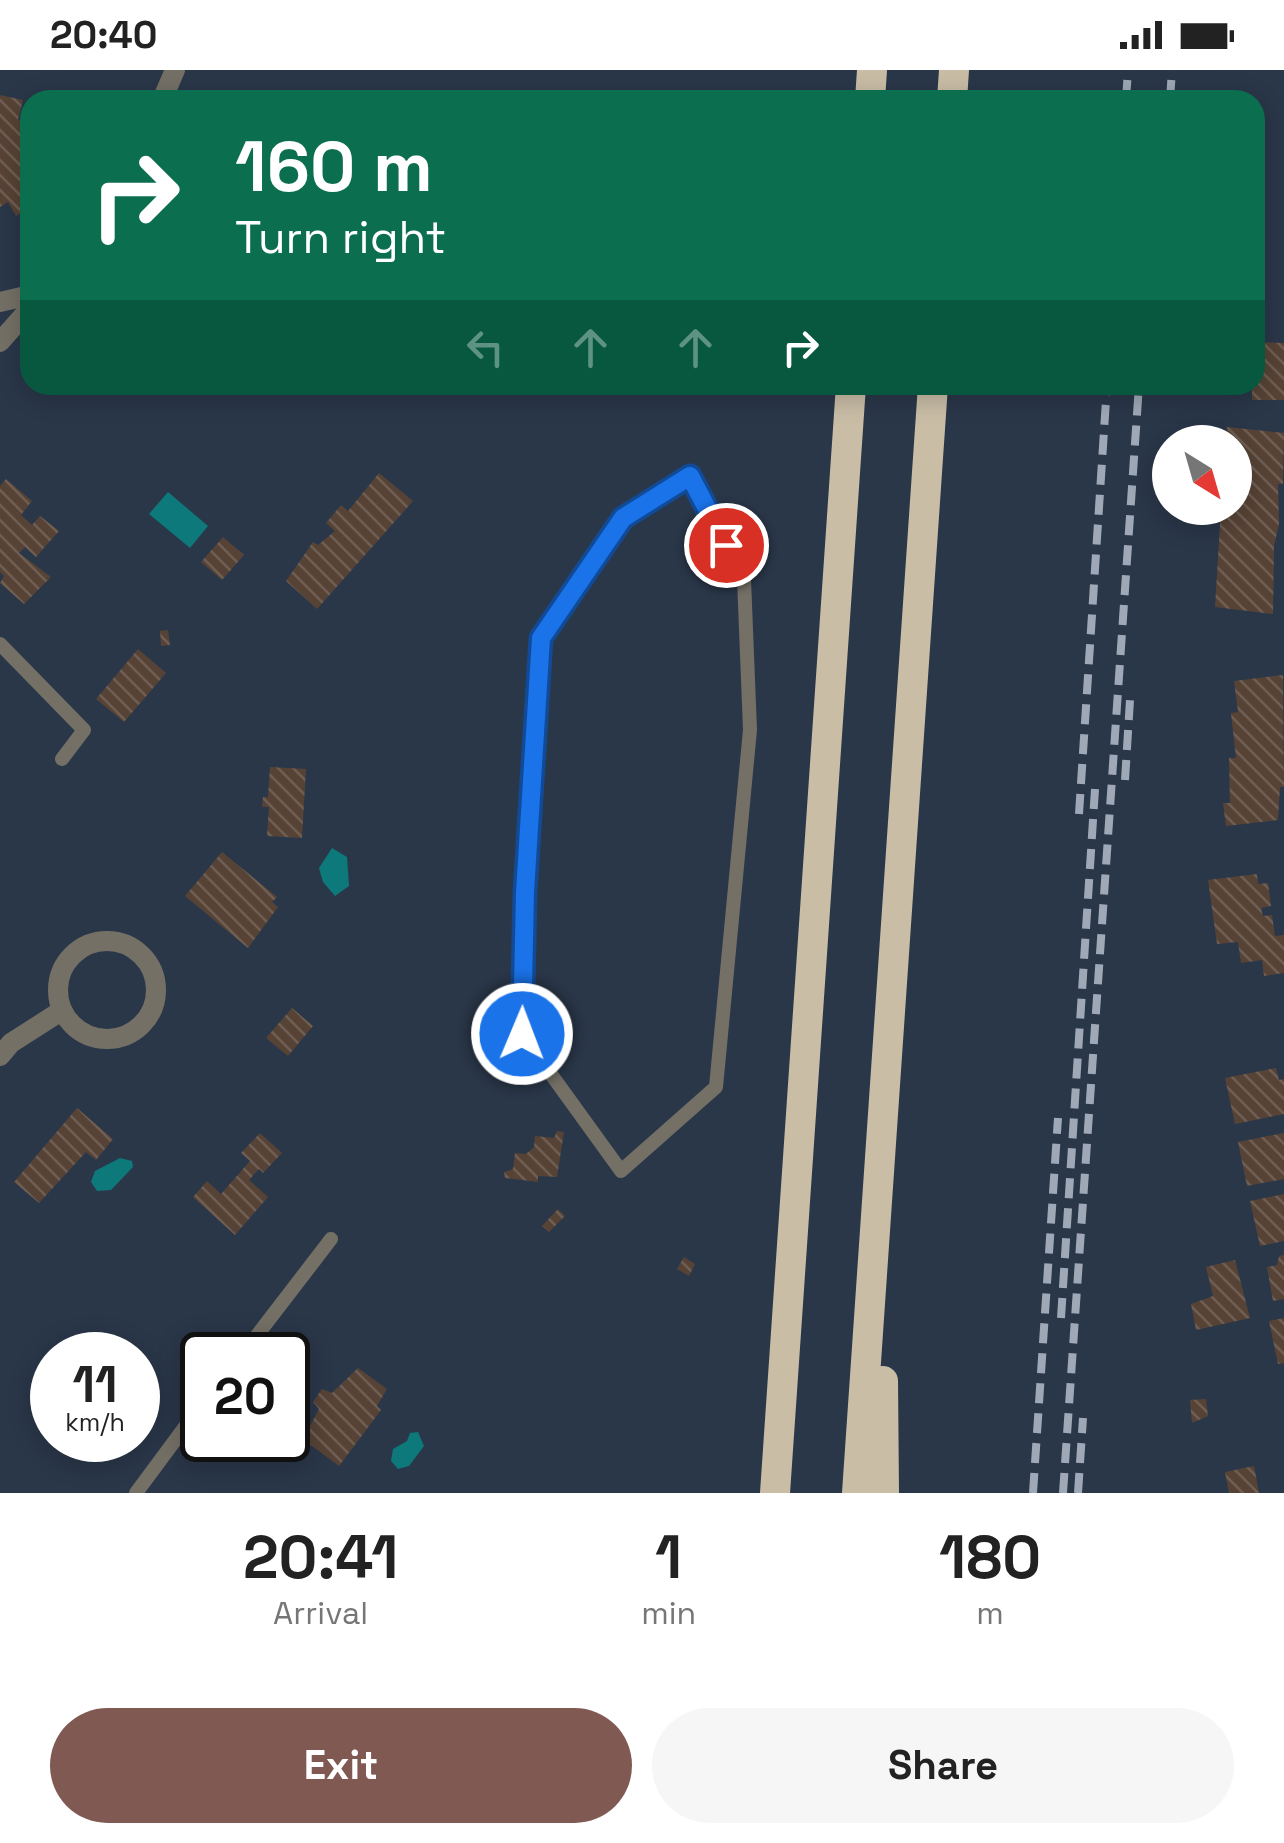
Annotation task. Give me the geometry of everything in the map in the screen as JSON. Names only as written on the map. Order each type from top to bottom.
[{"type":"highway","points":[[775,1493],[850,395]]},
{"type":"highway","points":[[857,1493],[931,395]]},
{"type":"highway","points":[[881,1146],[884,1493]]},
{"type":"street","points":[[0,342],[20,319]]},
{"type":"street","points":[[96,941],[132,947],[147,960],[155,976],[151,1012],[141,1026],[121,1038],[91,1037],[74,1027],[62,1011],[57,994],[62,969],[72,954],[96,941]]},
{"type":"street","points":[[0,1056],[11,1043],[62,1011]]},
{"type":"lane","points":[[690,476],[744,580],[750,730],[718,1068],[716,1087],[620,1171],[522,1034],[525,892],[541,638],[623,518],[690,476]]},
{"type":"lane","points":[[0,644],[43,683],[84,730],[62,759]]},
{"type":"lane","points":[[260,1332],[331,1239]]},
{"type":"lane","points":[[136,1493],[180,1434]]},
{"type":"shaded area","points":[[168,492],[208,526],[190,548],[149,514]]},
{"type":"shaded area","points":[[332,848],[347,857],[349,886],[335,896],[323,882],[319,868]]},
{"type":"shaded area","points":[[120,1158],[132,1161],[133,1167],[111,1190],[97,1191],[91,1182],[95,1171]]},
{"type":"shaded area","points":[[418,1432],[424,1446],[409,1466],[398,1469],[391,1461],[393,1449],[407,1441],[410,1433]]},
{"type":"building","points":[[0,95],[20,99],[20,213],[16,216],[8,202],[0,207]]},
{"type":"building","points":[[1265,342],[1284,343],[1284,400],[1252,400],[1252,395],[1265,395]]},
{"type":"building","points":[[1252,430],[1284,433],[1283,484],[1278,484],[1279,524],[1274,546],[1273,614],[1215,607],[1220,525],[1252,525]]},
{"type":"building","points":[[379,473],[413,501],[317,609],[286,581],[313,542],[318,545],[335,531],[326,523],[341,505],[348,511]]},
{"type":"building","points":[[6,479],[32,501],[21,515],[32,525],[40,516],[59,531],[36,557],[25,547],[19,553],[51,577],[24,604],[0,583],[4,576],[0,572],[0,486]]},
{"type":"building","points":[[223,537],[244,555],[222,580],[201,562]]},
{"type":"building","points":[[168,630],[170,645],[161,646],[160,631]]},
{"type":"building","points":[[138,649],[166,673],[124,722],[96,699]]},
{"type":"building","points":[[1283,675],[1284,787],[1280,787],[1278,820],[1226,826],[1223,803],[1230,803],[1229,758],[1236,758],[1231,713],[1238,712],[1234,681]]},
{"type":"building","points":[[270,767],[306,769],[302,838],[267,836],[269,807],[262,807],[263,797],[268,797]]},
{"type":"building","points":[[222,852],[277,897],[272,902],[278,907],[248,948],[185,896]]},
{"type":"building","points":[[1257,874],[1258,884],[1268,883],[1271,906],[1261,908],[1263,916],[1272,915],[1275,936],[1284,935],[1284,973],[1264,976],[1262,960],[1241,963],[1238,942],[1217,944],[1208,880]]},
{"type":"building","points":[[292,1008],[313,1026],[288,1056],[266,1038]]},
{"type":"building","points":[[1276,1068],[1279,1080],[1284,1079],[1284,1114],[1235,1124],[1225,1078]]},
{"type":"building","points":[[77,1108],[113,1139],[96,1160],[86,1152],[39,1203],[14,1182]]},
{"type":"building","points":[[557,1131],[564,1132],[557,1177],[538,1176],[538,1182],[505,1178],[504,1172],[513,1169],[515,1153],[526,1154],[534,1147],[535,1136],[554,1138]]},
{"type":"building","points":[[260,1133],[282,1153],[263,1173],[259,1169],[249,1180],[268,1197],[235,1235],[193,1197],[207,1181],[221,1194],[250,1161],[241,1153]]},
{"type":"building","points":[[1284,1133],[1284,1179],[1247,1186],[1238,1142]]},
{"type":"building","points":[[1284,1194],[1284,1241],[1260,1246],[1250,1201]]},
{"type":"building","points":[[558,1209],[565,1216],[549,1232],[542,1226]]},
{"type":"building","points":[[1284,1255],[1284,1299],[1273,1301],[1267,1267],[1277,1265],[1279,1256]]},
{"type":"building","points":[[684,1257],[695,1264],[689,1276],[677,1269]]},
{"type":"building","points":[[1235,1260],[1250,1318],[1196,1330],[1191,1304],[1213,1296],[1206,1267]]},
{"type":"building","points":[[1284,1318],[1284,1363],[1278,1364],[1269,1321]]},
{"type":"building","points":[[358,1368],[387,1389],[377,1406],[381,1410],[339,1466],[310,1444],[310,1426],[319,1409],[313,1402],[322,1389],[332,1393]]},
{"type":"building","points":[[1206,1399],[1208,1416],[1192,1423],[1190,1400]]},
{"type":"building","points":[[1254,1466],[1259,1493],[1229,1493],[1225,1472]]},
{"type":"railway","points":[[1127,90],[1128,70]]},
{"type":"railway","points":[[1171,90],[1172,70]]},
{"type":"railway","points":[[1079,814],[1106,395]]},
{"type":"railway","points":[[1063,1493],[1138,395]]},
{"type":"railway","points":[[1125,780],[1130,700]]},
{"type":"railway","points":[[1061,1318],[1095,789]]},
{"type":"railway","points":[[1033,1493],[1058,1118]]},
{"type":"railway","points":[[1078,1493],[1083,1418]]},
{"type":"route","points":[[522,1034],[525,892],[541,638],[623,518],[690,476],[726,545]]}]
